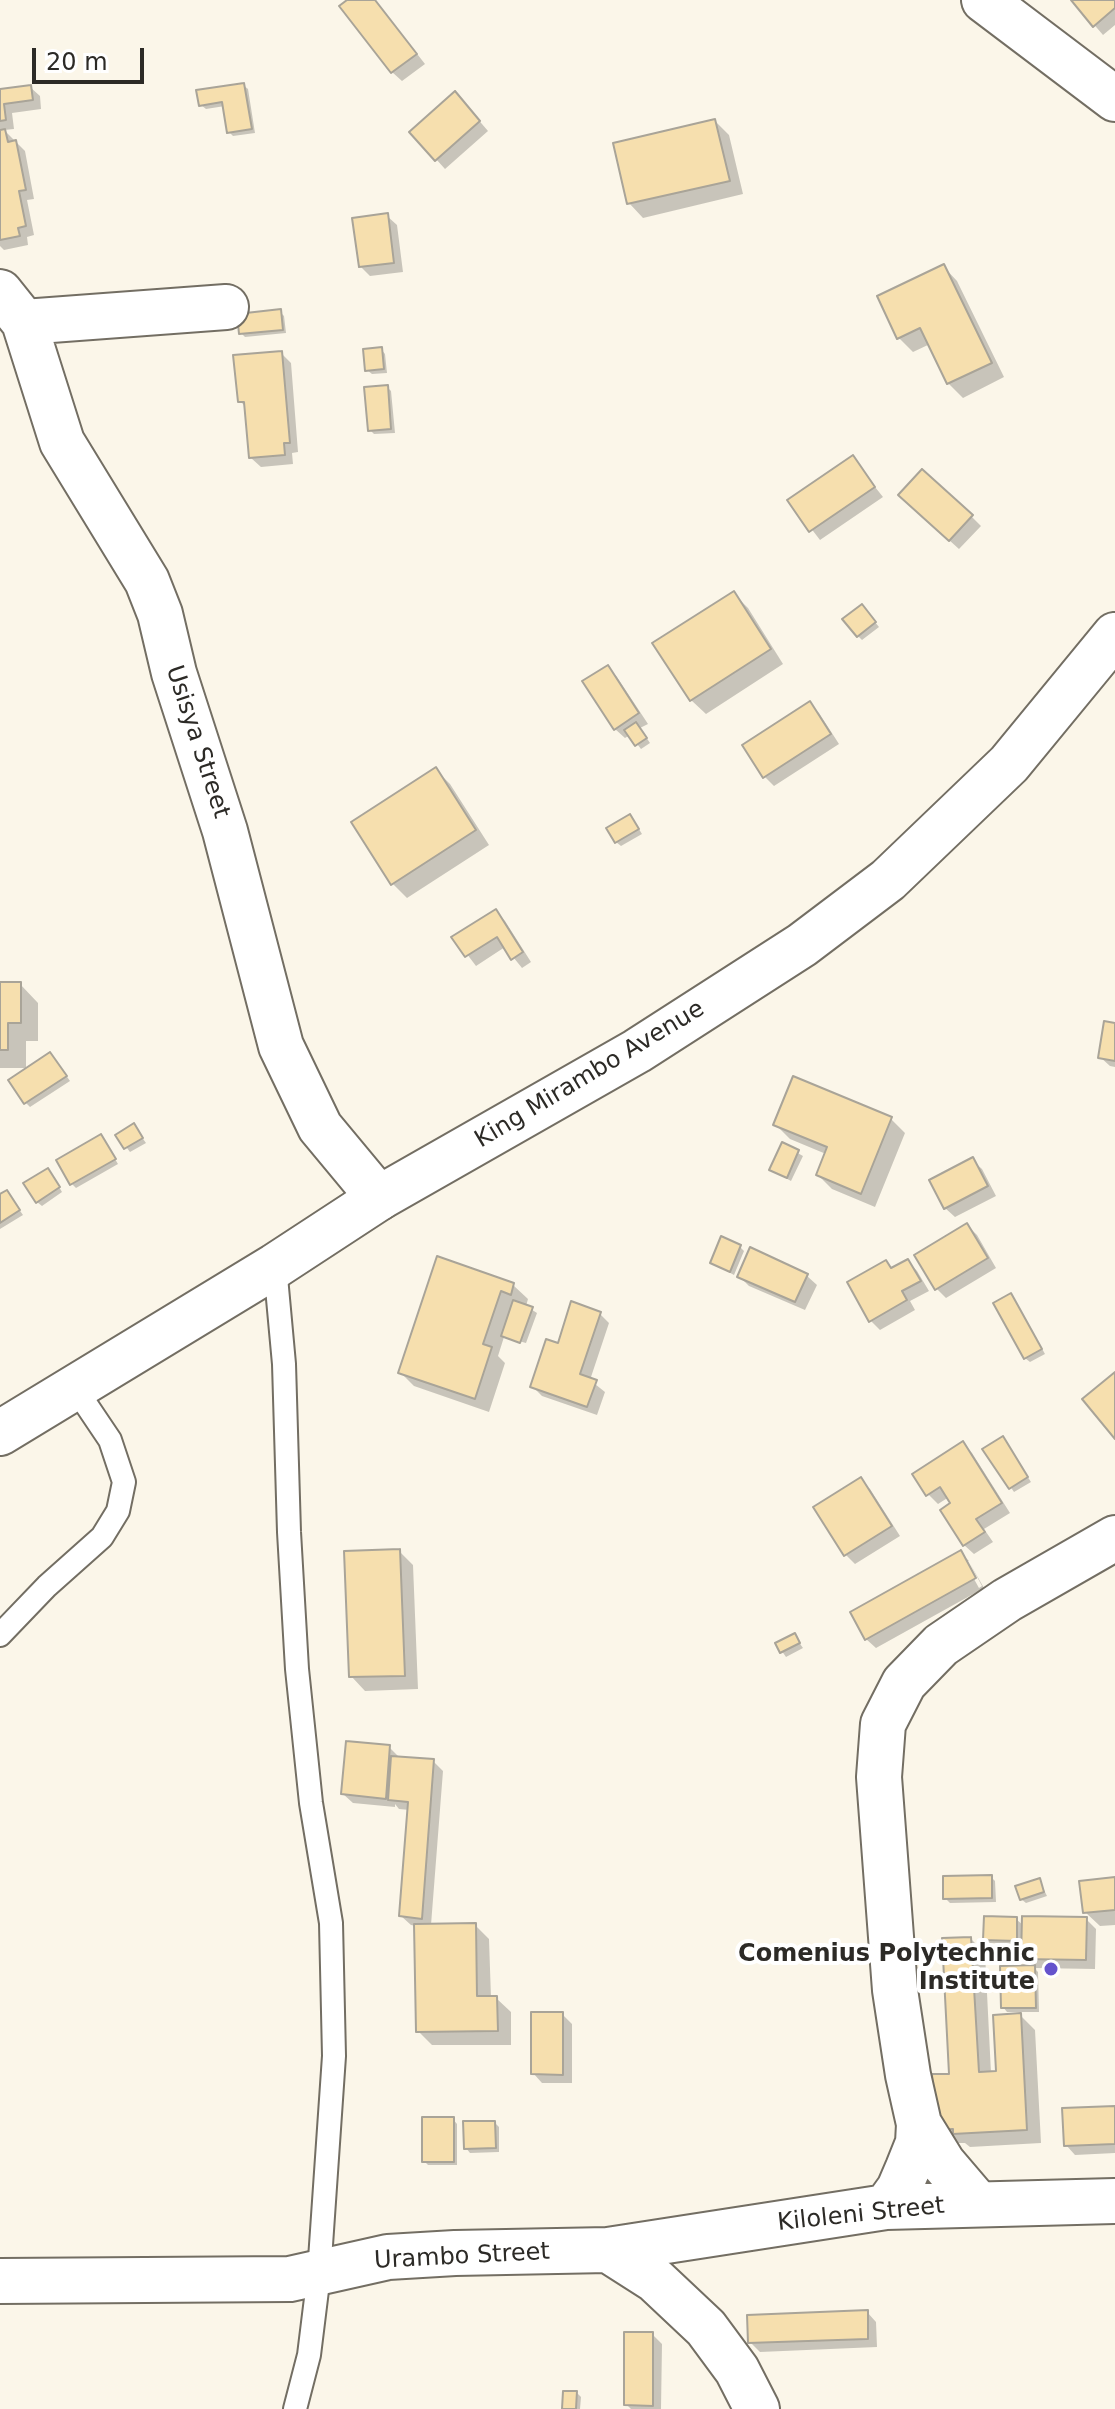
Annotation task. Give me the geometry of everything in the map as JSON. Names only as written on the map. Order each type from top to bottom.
[{"type":"street","points":[[984,0],[1115,99]]},
{"type":"street","points":[[12,307],[226,307]]},
{"type":"street","name":"Usisya Street","points":[[12,307],[62,442],[147,581],[160,614],[174,673],[225,831],[281,1046],[320,1127],[379,1198]]},
{"type":"street","name":"King Mirambo Avenue","points":[[0,1433],[275,1266],[379,1198],[637,1051],[802,945],[851,909],[930,842],[1009,764],[1115,635]]},
{"type":"street","points":[[886,2207],[899,2189],[918,2143],[919,2124],[908,2075],[892,1960],[879,1777],[883,1724],[904,1683],[941,1645],[1007,1600],[1115,1538]]},
{"type":"street","points":[[919,2124],[943,2163],[978,2204]]},
{"type":"street","name":"Kiloleni Street","points":[[608,2250],[886,2207],[1115,2201]]},
{"type":"street","points":[[608,2250],[655,2280],[706,2328],[737,2370],[757,2409]]},
{"type":"street","name":"Urambo Street","points":[[0,2281],[256,2280],[319,2274],[388,2257],[608,2250]]},
{"type":"lane","points":[[275,1266],[284,1364],[297,1669],[311,1803],[331,1923],[334,2056],[319,2274],[309,2355],[295,2409]]},
{"type":"lane","points":[[0,1635],[47,1586],[102,1537],[118,1511],[124,1482],[110,1440],[75,1388]]},
{"type":"building","points":[[347,0],[375,0],[417,54],[391,73],[339,6]]},
{"type":"building","points":[[1071,0],[1115,0],[1115,8],[1093,27]]},
{"type":"building","points":[[244,83],[252,129],[227,133],[222,102],[199,106],[196,90]]},
{"type":"building","points":[[31,85],[33,100],[4,104],[6,120],[0,121],[0,89]]},
{"type":"building","points":[[455,91],[480,121],[435,161],[409,132]]},
{"type":"building","points":[[715,119],[730,181],[627,204],[613,143]]},
{"type":"building","points":[[5,129],[8,142],[16,140],[26,190],[19,191],[26,226],[18,228],[20,236],[0,240],[0,130]]},
{"type":"building","points":[[388,213],[394,263],[359,267],[352,218]]},
{"type":"building","points":[[944,264],[992,363],[947,384],[920,328],[897,339],[877,296]]},
{"type":"building","points":[[281,309],[283,330],[239,334],[237,314]]},
{"type":"building","points":[[382,347],[384,369],[365,371],[363,349]]},
{"type":"building","points":[[282,351],[290,443],[284,443],[285,455],[249,458],[244,402],[238,402],[233,355]]},
{"type":"building","points":[[388,385],[391,429],[368,431],[364,387]]},
{"type":"building","points":[[853,455],[875,487],[809,532],[787,500]]},
{"type":"building","points":[[922,469],[973,515],[949,541],[898,495]]},
{"type":"building","points":[[734,591],[771,649],[690,701],[652,643]]},
{"type":"building","points":[[862,604],[876,622],[857,637],[842,619]]},
{"type":"building","points":[[608,665],[639,713],[614,730],[582,681]]},
{"type":"building","points":[[810,701],[831,734],[763,778],[742,745]]},
{"type":"building","points":[[636,722],[647,738],[635,746],[624,730]]},
{"type":"building","points":[[436,767],[476,830],[391,885],[351,822]]},
{"type":"building","points":[[630,814],[639,829],[615,843],[606,828]]},
{"type":"building","points":[[496,909],[523,952],[511,960],[497,937],[465,957],[451,937]]},
{"type":"building","points":[[0,982],[21,982],[21,1023],[8,1023],[8,1050],[0,1050]]},
{"type":"building","points":[[1104,1021],[1115,1023],[1115,1061],[1098,1058]]},
{"type":"building","points":[[50,1052],[67,1076],[24,1104],[8,1080]]},
{"type":"building","points":[[793,1076],[892,1117],[861,1194],[816,1175],[827,1147],[773,1125]]},
{"type":"building","points":[[134,1123],[143,1138],[124,1149],[115,1135]]},
{"type":"building","points":[[101,1134],[116,1159],[70,1185],[56,1160]]},
{"type":"building","points":[[782,1142],[799,1150],[787,1178],[769,1170]]},
{"type":"building","points":[[973,1157],[988,1186],[944,1209],[929,1180]]},
{"type":"building","points":[[48,1168],[60,1187],[36,1203],[23,1183]]},
{"type":"building","points":[[7,1190],[20,1210],[0,1223],[0,1194]]},
{"type":"building","points":[[967,1223],[988,1258],[935,1290],[914,1255]]},
{"type":"building","points":[[721,1236],[741,1245],[730,1272],[710,1263]]},
{"type":"building","points":[[750,1247],[808,1274],[795,1302],[737,1277]]},
{"type":"building","points":[[437,1256],[514,1283],[511,1295],[501,1291],[483,1344],[492,1347],[475,1399],[398,1373]]},
{"type":"building","points":[[908,1259],[921,1281],[902,1291],[907,1300],[869,1322],[847,1282],[886,1260],[891,1268]]},
{"type":"building","points":[[1011,1293],[1042,1349],[1024,1359],[993,1303]]},
{"type":"building","points":[[513,1300],[533,1307],[520,1343],[501,1336]]},
{"type":"building","points":[[571,1301],[601,1312],[580,1374],[597,1380],[587,1407],[530,1387],[546,1339],[558,1343]]},
{"type":"building","points":[[1115,1372],[1115,1439],[1082,1399]]},
{"type":"building","points":[[1003,1436],[1028,1477],[1009,1489],[982,1449]]},
{"type":"building","points":[[963,1441],[1002,1503],[976,1519],[985,1532],[963,1546],[940,1510],[950,1503],[940,1487],[926,1496],[912,1474]]},
{"type":"building","points":[[861,1477],[892,1526],[844,1556],[813,1507]]},
{"type":"building","points":[[400,1549],[405,1676],[349,1677],[344,1551]]},
{"type":"building","points":[[961,1550],[976,1578],[865,1640],[850,1612]]},
{"type":"building","points":[[795,1633],[800,1643],[780,1653],[775,1643]]},
{"type":"building","points":[[346,1741],[390,1745],[386,1799],[341,1794]]},
{"type":"building","points":[[391,1756],[434,1759],[422,1919],[399,1916],[408,1802],[388,1800]]},
{"type":"building","points":[[992,1875],[992,1898],[943,1899],[943,1876]]},
{"type":"building","points":[[1115,1877],[1115,1910],[1083,1913],[1079,1881]]},
{"type":"building","points":[[1040,1878],[1044,1892],[1020,1900],[1015,1886]]},
{"type":"building","points":[[984,1916],[1017,1917],[1017,1941],[983,1940]]},
{"type":"building","points":[[1022,1916],[1087,1917],[1086,1960],[1021,1959]]},
{"type":"building","points":[[476,1923],[477,1996],[497,1996],[498,2031],[416,2032],[414,1924]]},
{"type":"building","points":[[971,1937],[979,2072],[996,2071],[993,2015],[1021,2013],[1027,2130],[953,2134],[953,2129],[935,2130],[932,2074],[949,2074],[942,1938]]},
{"type":"building","points":[[1035,1965],[1036,2008],[1001,2008],[1000,1966]]},
{"type":"building","points":[[531,2012],[563,2012],[563,2075],[531,2074]]},
{"type":"building","points":[[1115,2106],[1115,2144],[1064,2146],[1062,2108]]},
{"type":"building","points":[[422,2117],[454,2117],[454,2162],[422,2162]]},
{"type":"building","points":[[463,2121],[495,2121],[496,2148],[464,2149]]},
{"type":"building","points":[[868,2310],[868,2339],[748,2343],[747,2315]]},
{"type":"building","points":[[624,2332],[653,2332],[653,2406],[624,2405]]},
{"type":"building","points":[[563,2391],[577,2391],[576,2409],[562,2409]]},
{"type":"place","name":"Comenius Polytechnic Institute","points":[[1051,1969]]}]
